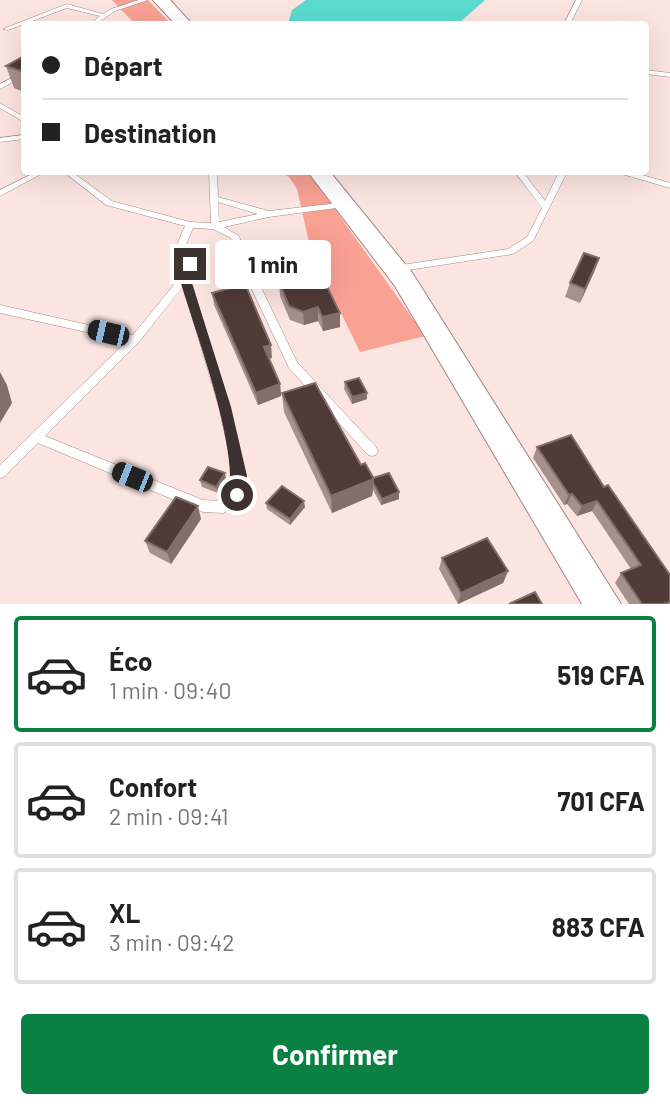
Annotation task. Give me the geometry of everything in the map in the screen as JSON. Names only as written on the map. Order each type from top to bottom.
[{"type":"main road","points":[[161,0],[181,21]]},
{"type":"main road","points":[[321,175],[396,269],[603,604]]},
{"type":"lane","points":[[96,21],[101,15],[145,0]]},
{"type":"lane","points":[[568,21],[579,0]]},
{"type":"lane","points":[[27,21],[67,6],[101,15]]},
{"type":"lane","points":[[6,29],[21,23]]},
{"type":"lane","points":[[649,72],[670,75]]},
{"type":"lane","points":[[0,86],[21,76]]},
{"type":"lane","points":[[0,105],[21,118]]},
{"type":"lane","points":[[0,139],[21,137]]},
{"type":"lane","points":[[0,193],[35,175]]},
{"type":"lane","points":[[72,175],[109,203],[190,225],[215,226],[268,214],[344,204]]},
{"type":"lane","points":[[213,175],[215,226]]},
{"type":"lane","points":[[521,175],[546,208]]},
{"type":"lane","points":[[396,269],[510,253],[530,239],[562,175]]},
{"type":"lane","points":[[635,175],[670,186]]},
{"type":"lane","points":[[213,198],[268,214]]},
{"type":"lane","points":[[0,472],[38,438],[135,340],[185,277],[190,264],[178,248],[190,225]]},
{"type":"lane","points":[[215,226],[235,236],[240,254],[293,365],[372,451]]},
{"type":"lane","points":[[38,438],[203,506],[223,507],[237,495],[240,476],[224,407],[185,277]]},
{"type":"lane","points":[[0,309],[135,340]]},
{"type":"shaded area","points":[[112,0],[148,0],[168,21],[132,21]]},
{"type":"shaded area","points":[[285,175],[311,175],[425,336],[360,352],[311,251],[297,189]]},
{"type":"water","points":[[306,0],[485,0],[461,21],[289,21],[292,10]]},
{"type":"building","points":[[21,58],[21,71],[6,66]]},
{"type":"building","points":[[584,253],[599,258],[585,289],[570,283]]},
{"type":"building","points":[[320,272],[340,313],[322,317],[318,307],[303,312],[289,306],[279,282]]},
{"type":"building","points":[[245,284],[271,345],[264,347],[280,384],[256,393],[212,293]]},
{"type":"building","points":[[359,378],[367,393],[352,397],[345,382]]},
{"type":"building","points":[[315,383],[361,465],[365,463],[374,479],[331,496],[282,393]]},
{"type":"building","points":[[571,435],[604,487],[608,485],[670,575],[670,602],[642,604],[621,573],[641,565],[597,501],[582,506],[572,494],[569,495],[537,447]]},
{"type":"building","points":[[208,467],[225,473],[216,487],[200,480]]},
{"type":"building","points":[[389,473],[399,492],[382,499],[373,478]]},
{"type":"building","points":[[282,486],[304,501],[290,519],[266,503]]},
{"type":"building","points":[[176,497],[198,506],[167,552],[145,541]]},
{"type":"building","points":[[487,538],[508,571],[461,593],[442,558]]},
{"type":"building","points":[[535,592],[542,604],[509,604]]},
{"type":"route","points":[[190,264],[185,277],[224,407],[240,476],[237,495]]}]
